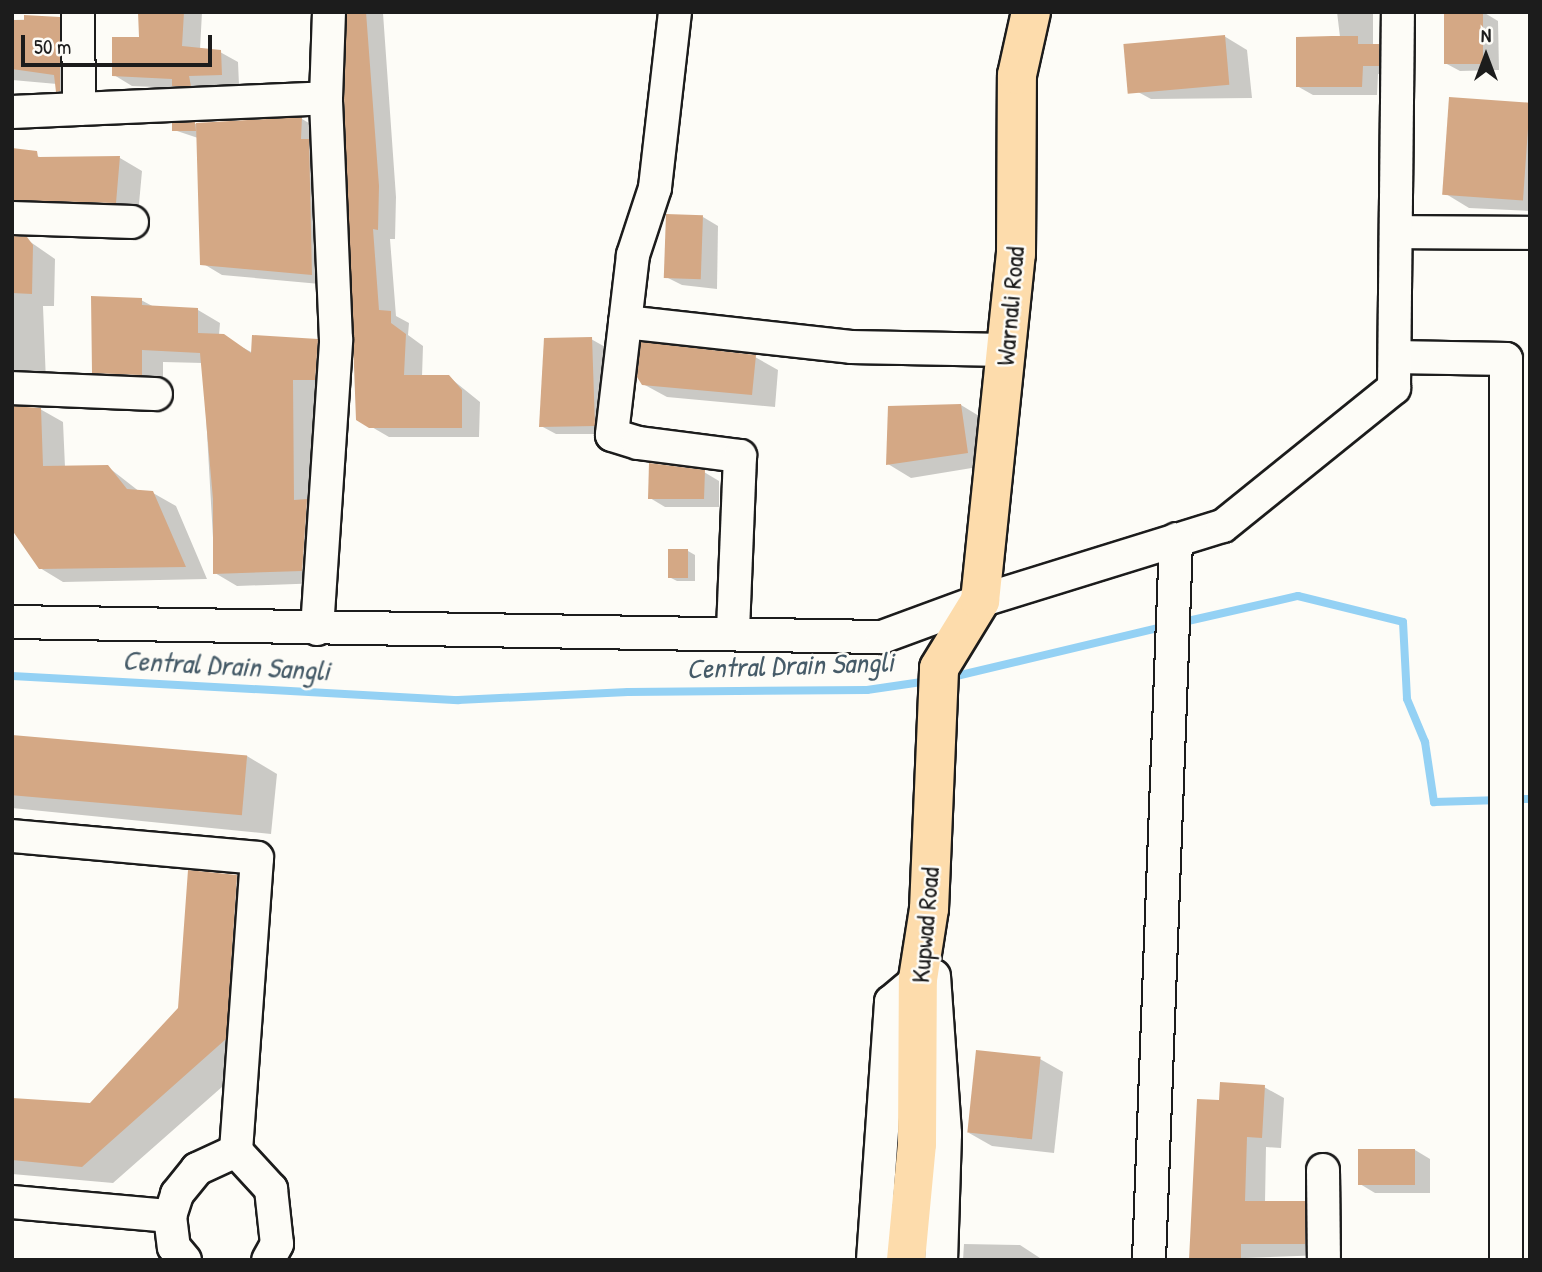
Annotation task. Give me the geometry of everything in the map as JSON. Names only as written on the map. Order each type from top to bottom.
[{"type":"main road","name":"Warnali Road","points":[[981,601],[1016,254],[1017,75],[1031,12]]},
{"type":"main road","name":"Kupwad Road","points":[[906,1260],[917,1144],[918,979],[929,909],[939,668],[981,601]]},
{"type":"street","points":[[78,12],[79,109]]},
{"type":"street","points":[[317,629],[336,340],[326,98],[329,12]]},
{"type":"street","points":[[675,12],[655,188],[633,255],[612,435],[638,443],[740,456],[733,633]]},
{"type":"street","points":[[12,622],[882,637],[981,601],[1223,526],[1394,388],[1398,12]]},
{"type":"street","points":[[12,112],[326,98]]},
{"type":"street","points":[[12,218],[132,222]]},
{"type":"street","points":[[1396,232],[1530,233]]},
{"type":"street","points":[[625,322],[851,347],[1006,350]]},
{"type":"street","points":[[1395,357],[1506,359],[1506,1260]]},
{"type":"street","points":[[12,388],[156,394]]},
{"type":"street","points":[[1149,1260],[1176,540]]},
{"type":"street","points":[[12,836],[257,858],[236,1151],[271,1189],[277,1244],[268,1260]]},
{"type":"street","points":[[929,909],[945,1134],[941,1260]]},
{"type":"street","points":[[873,1260],[891,1002],[918,979]]},
{"type":"street","points":[[185,1260],[174,1247],[170,1216],[177,1194],[197,1169],[236,1151]]},
{"type":"street","points":[[1323,1170],[1324,1260]]},
{"type":"street","points":[[12,1202],[170,1216]]},
{"type":"building","points":[[138,12],[184,12],[182,46],[221,50],[222,75],[189,76],[191,86],[172,86],[172,79],[112,76],[112,37],[139,37]]},
{"type":"building","points":[[347,12],[366,12],[379,186],[378,230],[373,229],[379,310],[391,311],[391,323],[406,334],[404,375],[449,375],[462,390],[462,428],[369,428],[356,420],[344,98]]},
{"type":"building","points":[[1444,12],[1483,12],[1483,64],[1444,64]]},
{"type":"building","points":[[24,15],[60,17],[60,91],[56,92],[54,75],[12,69],[12,20],[24,20]]},
{"type":"building","points":[[1225,35],[1229,85],[1128,94],[1123,44]]},
{"type":"building","points":[[1358,36],[1358,44],[1379,44],[1379,66],[1363,66],[1362,87],[1296,87],[1296,37]]},
{"type":"building","points":[[1449,97],[1530,103],[1523,200],[1442,195]]},
{"type":"building","points":[[302,117],[301,139],[309,139],[312,275],[200,265],[196,123]]},
{"type":"building","points":[[195,122],[196,131],[172,131],[172,123]]},
{"type":"building","points":[[12,148],[37,151],[38,157],[120,156],[116,203],[12,200]]},
{"type":"building","points":[[666,214],[703,215],[701,279],[664,278]]},
{"type":"building","points":[[12,236],[27,237],[33,245],[32,294],[12,293]]},
{"type":"building","points":[[91,296],[142,298],[142,305],[198,308],[198,333],[224,334],[251,353],[252,335],[318,339],[315,380],[293,380],[294,500],[307,499],[302,571],[213,574],[213,499],[200,353],[142,350],[142,375],[92,373]]},
{"type":"building","points":[[592,337],[595,426],[539,427],[544,338]]},
{"type":"building","points":[[641,342],[756,355],[752,395],[642,385],[637,377]]},
{"type":"building","points":[[961,404],[968,453],[886,465],[888,406]]},
{"type":"building","points":[[12,406],[41,408],[43,466],[108,465],[127,489],[153,491],[186,567],[39,569],[12,530]]},
{"type":"building","points":[[649,463],[705,470],[704,499],[648,499]]},
{"type":"building","points":[[668,549],[688,549],[688,578],[668,578]]},
{"type":"building","points":[[12,735],[247,756],[242,815],[12,795]]},
{"type":"building","points":[[188,870],[237,875],[226,1039],[82,1167],[12,1160],[12,1098],[90,1103],[178,1008]]},
{"type":"building","points":[[976,1050],[1041,1057],[1032,1139],[967,1133]]},
{"type":"building","points":[[1220,1082],[1265,1085],[1262,1138],[1247,1137],[1245,1201],[1305,1201],[1305,1244],[1241,1244],[1241,1259],[1189,1260],[1197,1099],[1219,1100]]},
{"type":"building","points":[[1358,1149],[1415,1149],[1415,1185],[1358,1185]]},
{"type":"waterway","name":"Central Drain Sangli","points":[[1179,623],[1298,596],[1403,622],[1407,699],[1425,742],[1434,802],[1501,800]]},
{"type":"waterway","name":"Central Drain Sangli","points":[[948,678],[1167,626]]},
{"type":"waterway","name":"Central Drain Sangli","points":[[12,676],[458,700],[628,692],[867,690],[928,681]]},
{"type":"waterway","name":"Central Drain Sangli","points":[[1514,799],[1530,799]]}]
